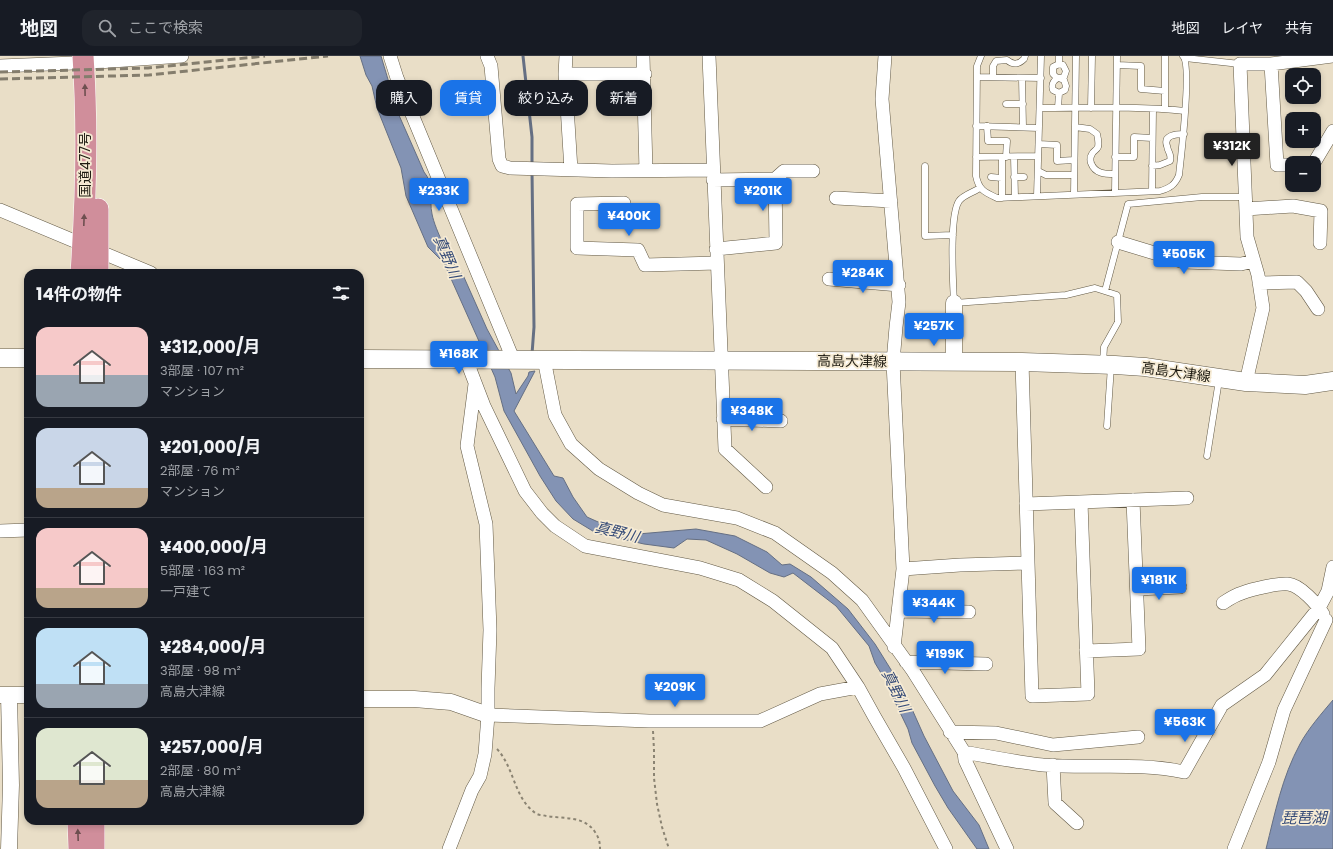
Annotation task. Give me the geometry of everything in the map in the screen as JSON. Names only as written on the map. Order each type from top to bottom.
[{"type":"highway","name":"国道477号","points":[[91,59],[85,110],[91,248],[97,269]]},
{"type":"highway","name":"国道477号","points":[[83,269],[91,248]]},
{"type":"highway","points":[[78,825],[79,849]]},
{"type":"highway","points":[[94,825],[94,849]]},
{"type":"main road","points":[[0,358],[24,358]]},
{"type":"main road","points":[[364,359],[469,359]]},
{"type":"main road","name":"高島大津線","points":[[469,359],[1022,362],[1107,364],[1145,367],[1246,382],[1329,385]]},
{"type":"street","points":[[0,66],[91,59],[182,56]]},
{"type":"street","points":[[390,56],[397,78],[514,359]]},
{"type":"street","points":[[487,56],[491,66],[499,159],[502,166],[510,168],[646,171],[775,180]]},
{"type":"street","points":[[566,56],[565,74],[571,170]]},
{"type":"street","points":[[644,56],[646,171]]},
{"type":"street","points":[[709,56],[720,360],[725,449],[766,487]]},
{"type":"street","points":[[885,56],[882,99],[900,302],[893,362],[903,568],[894,647]]},
{"type":"street","points":[[1246,382],[1263,308],[1259,283],[1247,237],[1239,60],[1271,64],[1333,56]]},
{"type":"street","points":[[1271,64],[1276,165],[1285,165]]},
{"type":"street","points":[[565,74],[645,74]]},
{"type":"street","points":[[1319,156],[1333,132]]},
{"type":"street","points":[[716,249],[776,243],[775,180],[784,171],[813,171]]},
{"type":"street","points":[[836,198],[891,201]]},
{"type":"street","points":[[624,203],[577,204],[577,248],[638,250],[645,265],[717,263]]},
{"type":"street","points":[[1246,203],[1293,206],[1321,211],[1320,243]]},
{"type":"street","points":[[0,210],[141,269]]},
{"type":"street","points":[[1118,242],[1184,262],[1241,264],[1254,261]]},
{"type":"street","points":[[829,278],[899,285]]},
{"type":"street","points":[[1259,283],[1297,282],[1306,291],[1318,309]]},
{"type":"street","points":[[954,303],[954,362]]},
{"type":"street","points":[[469,359],[475,382],[484,406],[525,491],[542,513],[555,526],[585,546],[700,568],[739,580],[773,601],[832,648],[858,687],[946,849]]},
{"type":"street","points":[[544,359],[555,415],[571,444],[599,469],[638,493],[663,505],[737,518],[774,534],[832,573],[862,600],[928,694],[950,732],[964,752],[965,760],[1007,849]]},
{"type":"street","points":[[1022,362],[1032,696],[1088,694],[1081,502]]},
{"type":"street","points":[[448,849],[472,790],[480,776],[485,754],[488,715],[490,630],[486,524],[467,446],[475,382]]},
{"type":"street","points":[[723,419],[781,421]]},
{"type":"street","points":[[1026,504],[1187,498]]},
{"type":"street","points":[[1086,651],[1139,649],[1133,500]]},
{"type":"street","points":[[0,531],[24,530]]},
{"type":"street","points":[[903,568],[1028,563]]},
{"type":"street","points":[[964,752],[1043,765],[1118,766],[1184,772],[1222,705],[1265,675],[1319,608],[1328,591],[1333,567]]},
{"type":"street","points":[[1222,603],[1242,593],[1269,586],[1288,584],[1298,587],[1319,608],[1330,622],[1284,710],[1269,762],[1234,849]]},
{"type":"street","points":[[1137,589],[1180,587]]},
{"type":"street","points":[[898,611],[969,612]]},
{"type":"street","points":[[906,662],[986,664]]},
{"type":"street","points":[[364,699],[451,702],[488,715],[650,721],[760,720],[820,694],[858,687]]},
{"type":"street","points":[[9,849],[11,785],[9,740],[4,695],[24,695]]},
{"type":"street","points":[[950,732],[996,732],[1053,745],[1138,737]]},
{"type":"street","points":[[1053,765],[1056,803],[1077,823]]},
{"type":"lane","points":[[981,56],[977,66],[976,176],[980,188],[997,198],[1152,191],[1164,190],[1175,184],[1179,175],[1184,134],[1185,57],[1239,60]]},
{"type":"lane","points":[[993,77],[996,61],[1007,60],[1016,64],[1020,63],[1025,56]]},
{"type":"lane","points":[[1037,196],[1042,56]]},
{"type":"lane","points":[[1059,56],[1059,64]]},
{"type":"lane","points":[[1074,194],[1076,56]]},
{"type":"lane","points":[[1091,108],[1092,56]]},
{"type":"lane","points":[[1115,192],[1117,56]]},
{"type":"lane","points":[[1165,56],[1165,109]]},
{"type":"lane","points":[[1059,64],[1063,65],[1066,71],[1064,77],[1054,81],[1052,85],[1054,91],[1059,93]]},
{"type":"lane","points":[[1059,64],[1053,69],[1054,76],[1064,80],[1066,86],[1065,90],[1059,93]]},
{"type":"lane","points":[[1117,66],[1141,66],[1141,89],[1165,91]]},
{"type":"lane","points":[[977,77],[1041,78]]},
{"type":"lane","points":[[1022,78],[1023,127]]},
{"type":"lane","points":[[1058,108],[1059,93]]},
{"type":"lane","points":[[1006,104],[1023,104]]},
{"type":"lane","points":[[1040,108],[1165,109],[1185,112]]},
{"type":"lane","points":[[1152,191],[1153,109]]},
{"type":"lane","points":[[976,126],[1039,128]]},
{"type":"lane","points":[[987,126],[988,141],[1007,141],[1002,178],[1002,198]]},
{"type":"lane","points":[[1075,127],[1090,129],[1097,134],[1098,148],[1091,154],[1090,160],[1096,171],[1103,174],[1115,174]]},
{"type":"lane","points":[[1152,166],[1170,162],[1171,157],[1166,141],[1172,135],[1184,134]]},
{"type":"lane","points":[[1115,157],[1134,157],[1134,137],[1152,138]]},
{"type":"lane","points":[[1039,144],[1057,145],[1057,161],[1074,160]]},
{"type":"lane","points":[[976,158],[1038,156]]},
{"type":"lane","points":[[1014,157],[1014,197]]},
{"type":"lane","points":[[925,166],[925,236],[953,235]]},
{"type":"lane","points":[[1038,171],[1046,175],[1074,175]]},
{"type":"lane","points":[[1014,176],[1024,177]]},
{"type":"lane","points":[[991,178],[1002,178]]},
{"type":"lane","points":[[980,188],[960,199],[955,208],[953,235],[954,303],[1066,295],[1095,288],[1117,295],[1118,322],[1104,347],[1107,364],[1107,426]]},
{"type":"lane","points":[[1105,291],[1128,204],[1202,197],[1246,203]]},
{"type":"lane","points":[[1207,456],[1220,378]]},
{"type":"path","points":[[650,721],[653,728],[654,778],[657,804],[669,849]]},
{"type":"path","points":[[486,743],[495,747],[502,755],[525,804],[535,814],[548,817],[578,819],[591,826],[600,840],[600,849]]},
{"type":"water","points":[[360,56],[381,56],[388,80],[376,80],[376,104],[372,86],[366,75]]},
{"type":"water","name":"真野川","points":[[380,116],[399,116],[429,181],[431,209],[440,237],[449,255],[463,275],[487,329],[511,373],[516,394],[529,372],[535,371],[514,411],[554,476],[563,478],[573,497],[587,517],[616,530],[638,534],[696,529],[735,536],[767,552],[782,565],[790,564],[811,577],[848,609],[875,644],[903,689],[924,736],[953,791],[979,825],[989,849],[977,849],[948,808],[912,743],[908,729],[893,698],[893,693],[875,663],[869,646],[836,606],[793,573],[784,577],[770,573],[737,554],[706,540],[687,539],[674,548],[644,544],[596,533],[573,519],[556,501],[540,476],[504,411],[495,377],[444,263],[428,247],[406,196],[401,168]]},
{"type":"water","name":"琵琶湖","points":[[1333,700],[1333,849],[1266,849],[1288,769],[1307,733]]},
{"type":"waterway","points":[[523,56],[532,137],[532,166]]},
{"type":"waterway","points":[[532,171],[534,327],[532,354]]},
{"type":"railway","points":[[0,72],[148,68],[265,56]]},
{"type":"railway","points":[[0,79],[149,75],[328,56]]}]
